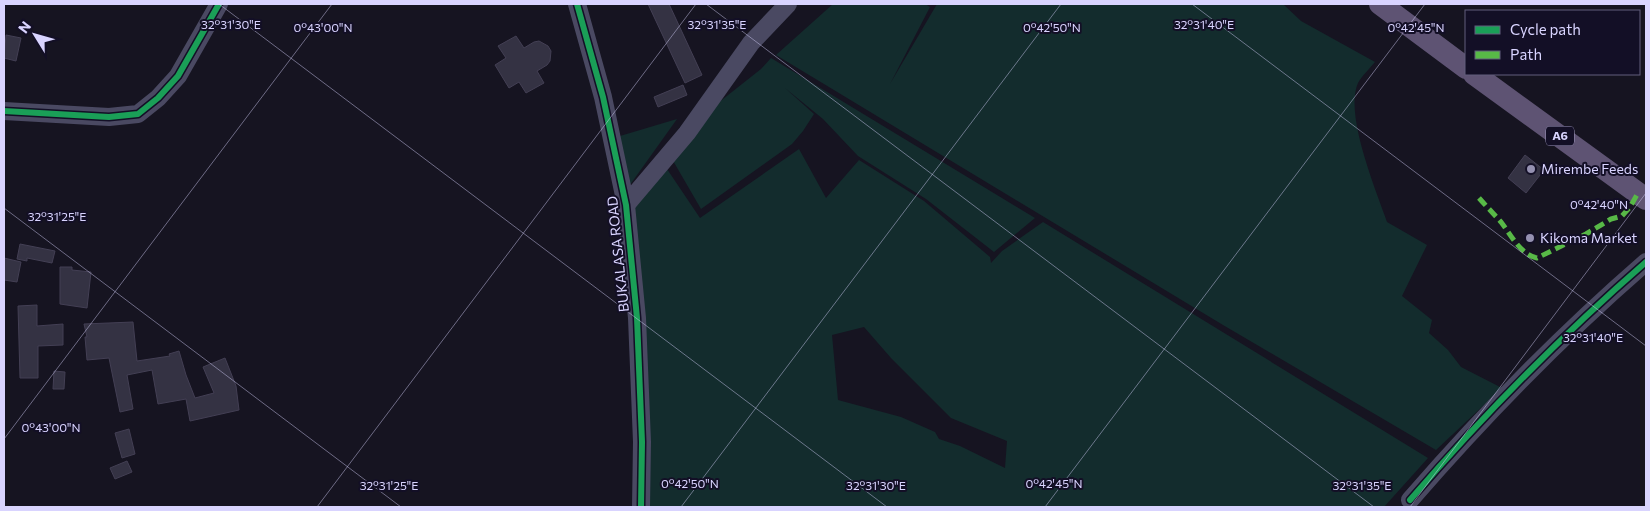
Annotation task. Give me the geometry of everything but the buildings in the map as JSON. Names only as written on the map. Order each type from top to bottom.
[{"type":"main road","points":[[1380,4],[1465,67]]},
{"type":"main road","name":"A6","points":[[1475,75],[1646,199]]},
{"type":"street","points":[[4,112],[109,117],[138,114],[158,98],[178,76],[219,4]]},
{"type":"street","name":"BUKALASA ROAD","points":[[577,4],[603,97],[626,205],[637,318],[642,442],[640,507]]},
{"type":"street","points":[[626,205],[687,134],[751,43],[788,4]]},
{"type":"street","points":[[1410,500],[1455,448],[1614,290],[1646,262]]},
{"type":"green space","points":[[833,4],[925,4],[930,7],[890,84],[937,4],[1283,4],[1301,21],[1375,62],[1358,83],[1355,97],[1355,113],[1363,152],[1387,222],[1427,245],[1402,296],[1432,320],[1429,333],[1448,350],[1461,367],[1502,388],[1436,450],[1223,325],[776,55]]},
{"type":"green space","points":[[771,58],[1035,218],[994,252],[926,199],[858,156],[823,119],[785,88],[814,114],[803,131],[792,144],[701,209],[672,159],[718,103],[761,69]]},
{"type":"green space","points":[[677,119],[627,189],[620,136]]},
{"type":"green space","points":[[799,149],[826,198],[859,160],[924,201],[990,257],[991,263],[1002,251],[1043,222],[1428,458],[1384,507],[646,507],[632,244],[639,244],[628,230],[627,214],[667,169],[700,218]],"holes":[[[864,327],[891,358],[951,418],[1007,441],[1005,468],[960,446],[939,439],[935,432],[901,417],[838,400],[832,335]]]},
{"type":"marked path","points":[[1479,198],[1521,248],[1526,253],[1537,258],[1586,234],[1611,219],[1622,216],[1638,193]]},
{"type":"cycle path","points":[[4,111],[109,117],[138,114],[158,98],[178,76],[219,4]]},
{"type":"cycle path","points":[[577,4],[603,97],[626,205],[637,318],[642,442],[641,507]]},
{"type":"cycle path","points":[[1410,500],[1524,377],[1584,318],[1646,262]]},
{"type":"place","name":"Mirembe Feeds","points":[[1531,169]]},
{"type":"place","name":"Kikoma Market","points":[[1530,238]]}]
